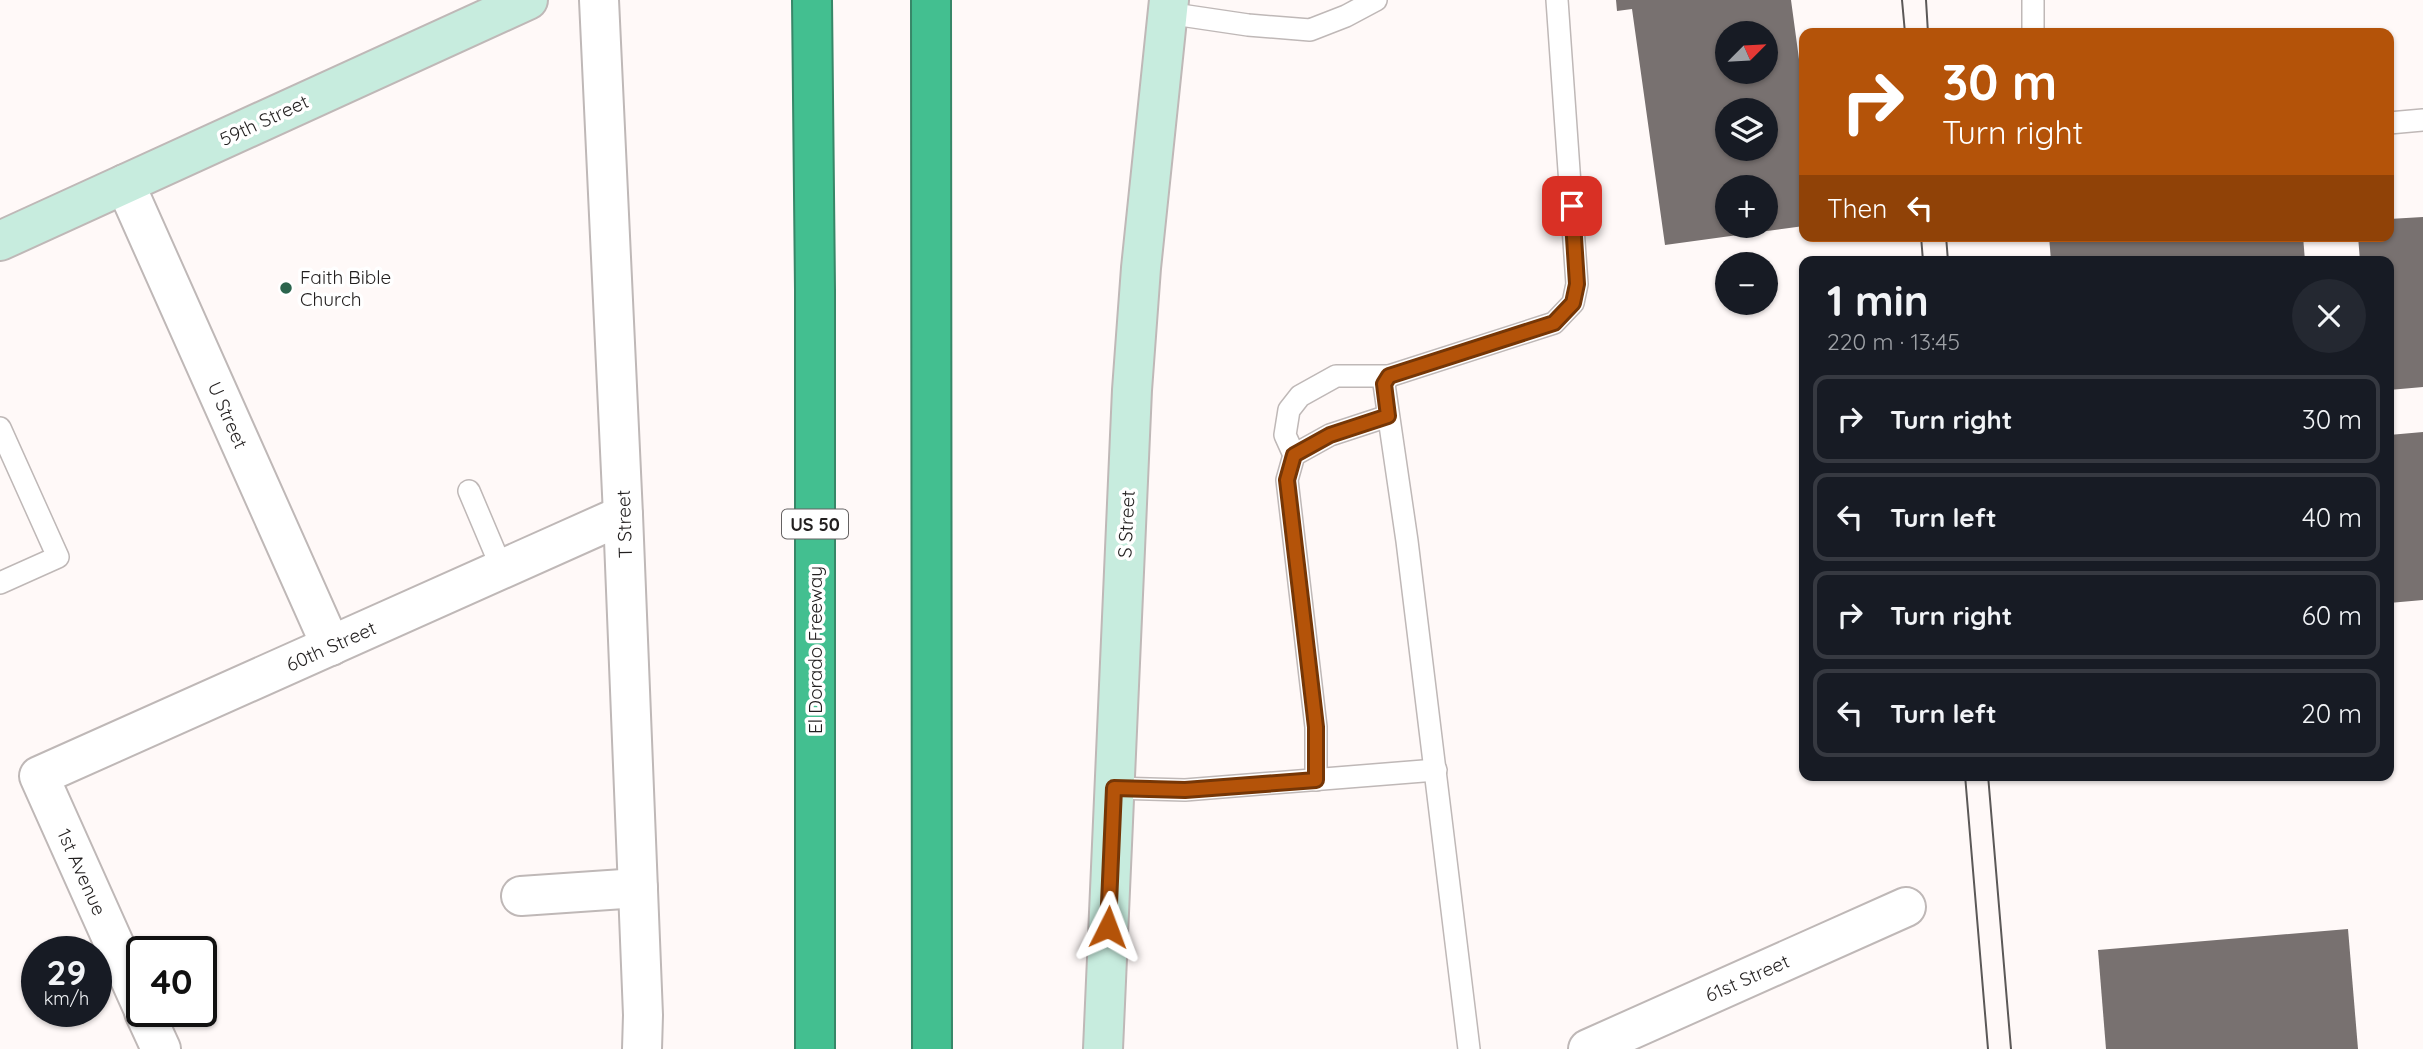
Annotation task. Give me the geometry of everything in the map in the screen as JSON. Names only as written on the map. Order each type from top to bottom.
[{"type":"highway","name":"El Dorado Freeway","points":[[811,0],[815,290],[815,1049]]},
{"type":"highway","points":[[931,0],[932,1049]]},
{"type":"street","name":"59th Street","points":[[0,241],[528,0]]},
{"type":"street","name":"T Street","points":[[599,0],[623,515],[643,1015],[642,1049]]},
{"type":"street","name":"S Street","points":[[1103,1049],[1133,377],[1141,268],[1168,6]]},
{"type":"street","name":"U Street","points":[[125,184],[331,646]]},
{"type":"street","name":"60th Street","points":[[39,776],[623,515]]},
{"type":"street","name":"1st Avenue","points":[[39,776],[126,970]]},
{"type":"street","points":[[521,896],[638,888]]},
{"type":"street","name":"61st Street","points":[[1588,1049],[1906,907]]},
{"type":"street","points":[[151,1027],[161,1049]]},
{"type":"lane","points":[[1168,6],[1248,25],[1310,30],[1346,16],[1376,0]]},
{"type":"lane","points":[[1316,780],[1316,727],[1287,480],[1294,455],[1285,435],[1289,410],[1300,396],[1336,376],[1389,376],[1554,323],[1573,303],[1577,284],[1557,0]]},
{"type":"lane","points":[[2033,1],[2033,28]]},
{"type":"lane","points":[[2394,123],[2423,120]]},
{"type":"lane","points":[[1389,376],[1384,384],[1436,771],[1469,1049]]},
{"type":"lane","points":[[1294,455],[1330,435],[1388,416]]},
{"type":"lane","points":[[0,428],[58,557],[0,583]]},
{"type":"lane","points":[[469,491],[502,569]]},
{"type":"lane","points":[[1114,788],[1185,790],[1436,771]]},
{"type":"building","points":[[1616,0],[1791,0],[1799,59],[1799,227],[1778,230],[1778,175],[1715,175],[1716,238],[1665,245],[1632,9],[1617,11]]},
{"type":"building","points":[[2423,217],[2423,387],[2394,390],[2394,256],[2360,256],[2358,242],[2394,242],[2394,219]]},
{"type":"building","points":[[2049,242],[2303,242],[2305,256],[2051,256]]},
{"type":"building","points":[[2423,432],[2423,600],[2394,603],[2394,435]]},
{"type":"building","points":[[2348,929],[2358,1049],[2106,1049],[2098,950]]},
{"type":"tram line","points":[[1902,0],[1905,28]]},
{"type":"tram line","points":[[1926,0],[1928,28]]},
{"type":"tram line","points":[[1921,242],[1923,256]]},
{"type":"tram line","points":[[1946,242],[1948,256]]},
{"type":"tram line","points":[[1966,781],[1988,1049]]},
{"type":"tram line","points":[[1989,781],[2011,1049]]},
{"type":"place","name":"Faith Bible Church","points":[[286,288]]},
{"type":"route","points":[[1108,927],[1114,788],[1185,790],[1316,780],[1316,727],[1287,480],[1294,455],[1330,435],[1388,416],[1384,384],[1389,376],[1554,323],[1573,303],[1577,284],[1572,206]]}]
